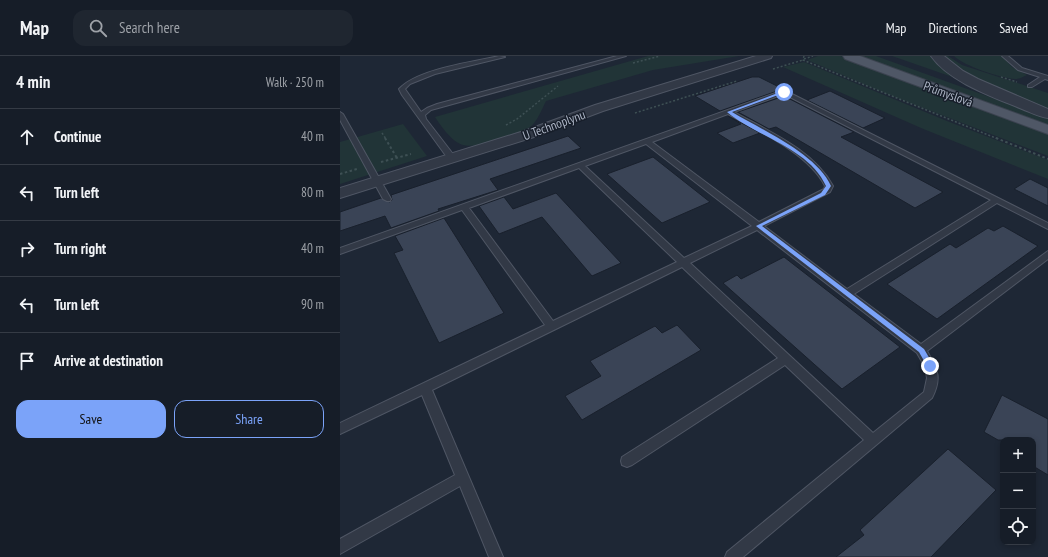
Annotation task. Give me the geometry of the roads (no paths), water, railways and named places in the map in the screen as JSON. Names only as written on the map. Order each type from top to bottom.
[{"type":"main road","name":"Průmyslová","points":[[849,56],[1048,130]]},
{"type":"main road","name":"Průmyslová","points":[[913,67],[1047,114]]},
{"type":"street","name":"U Technoplynu","points":[[340,193],[529,134],[599,108],[767,56]]},
{"type":"street","points":[[937,56],[950,68],[966,78],[1047,114]]},
{"type":"lane","points":[[423,119],[422,115],[424,112],[440,106],[623,56]]},
{"type":"lane","points":[[1005,56],[1020,69],[1046,78]]},
{"type":"lane","points":[[452,158],[404,94],[402,89],[406,84],[426,75],[502,57]]},
{"type":"lane","points":[[1030,86],[1046,78]]},
{"type":"lane","points":[[340,251],[784,92],[1048,226]]},
{"type":"lane","points":[[340,429],[823,194],[829,186],[828,182],[802,156],[729,112]]},
{"type":"lane","points":[[340,114],[387,199]]},
{"type":"lane","points":[[340,132],[352,137]]},
{"type":"lane","points":[[646,141],[921,350],[933,374],[932,388],[928,395],[732,557]]},
{"type":"lane","points":[[580,165],[872,440]]},
{"type":"lane","points":[[846,294],[997,200]]},
{"type":"lane","points":[[464,207],[551,326]]},
{"type":"lane","points":[[921,350],[1048,254]]},
{"type":"lane","points":[[627,461],[785,359]]},
{"type":"lane","points":[[425,387],[496,557]]},
{"type":"lane","points":[[340,547],[462,478]]}]
